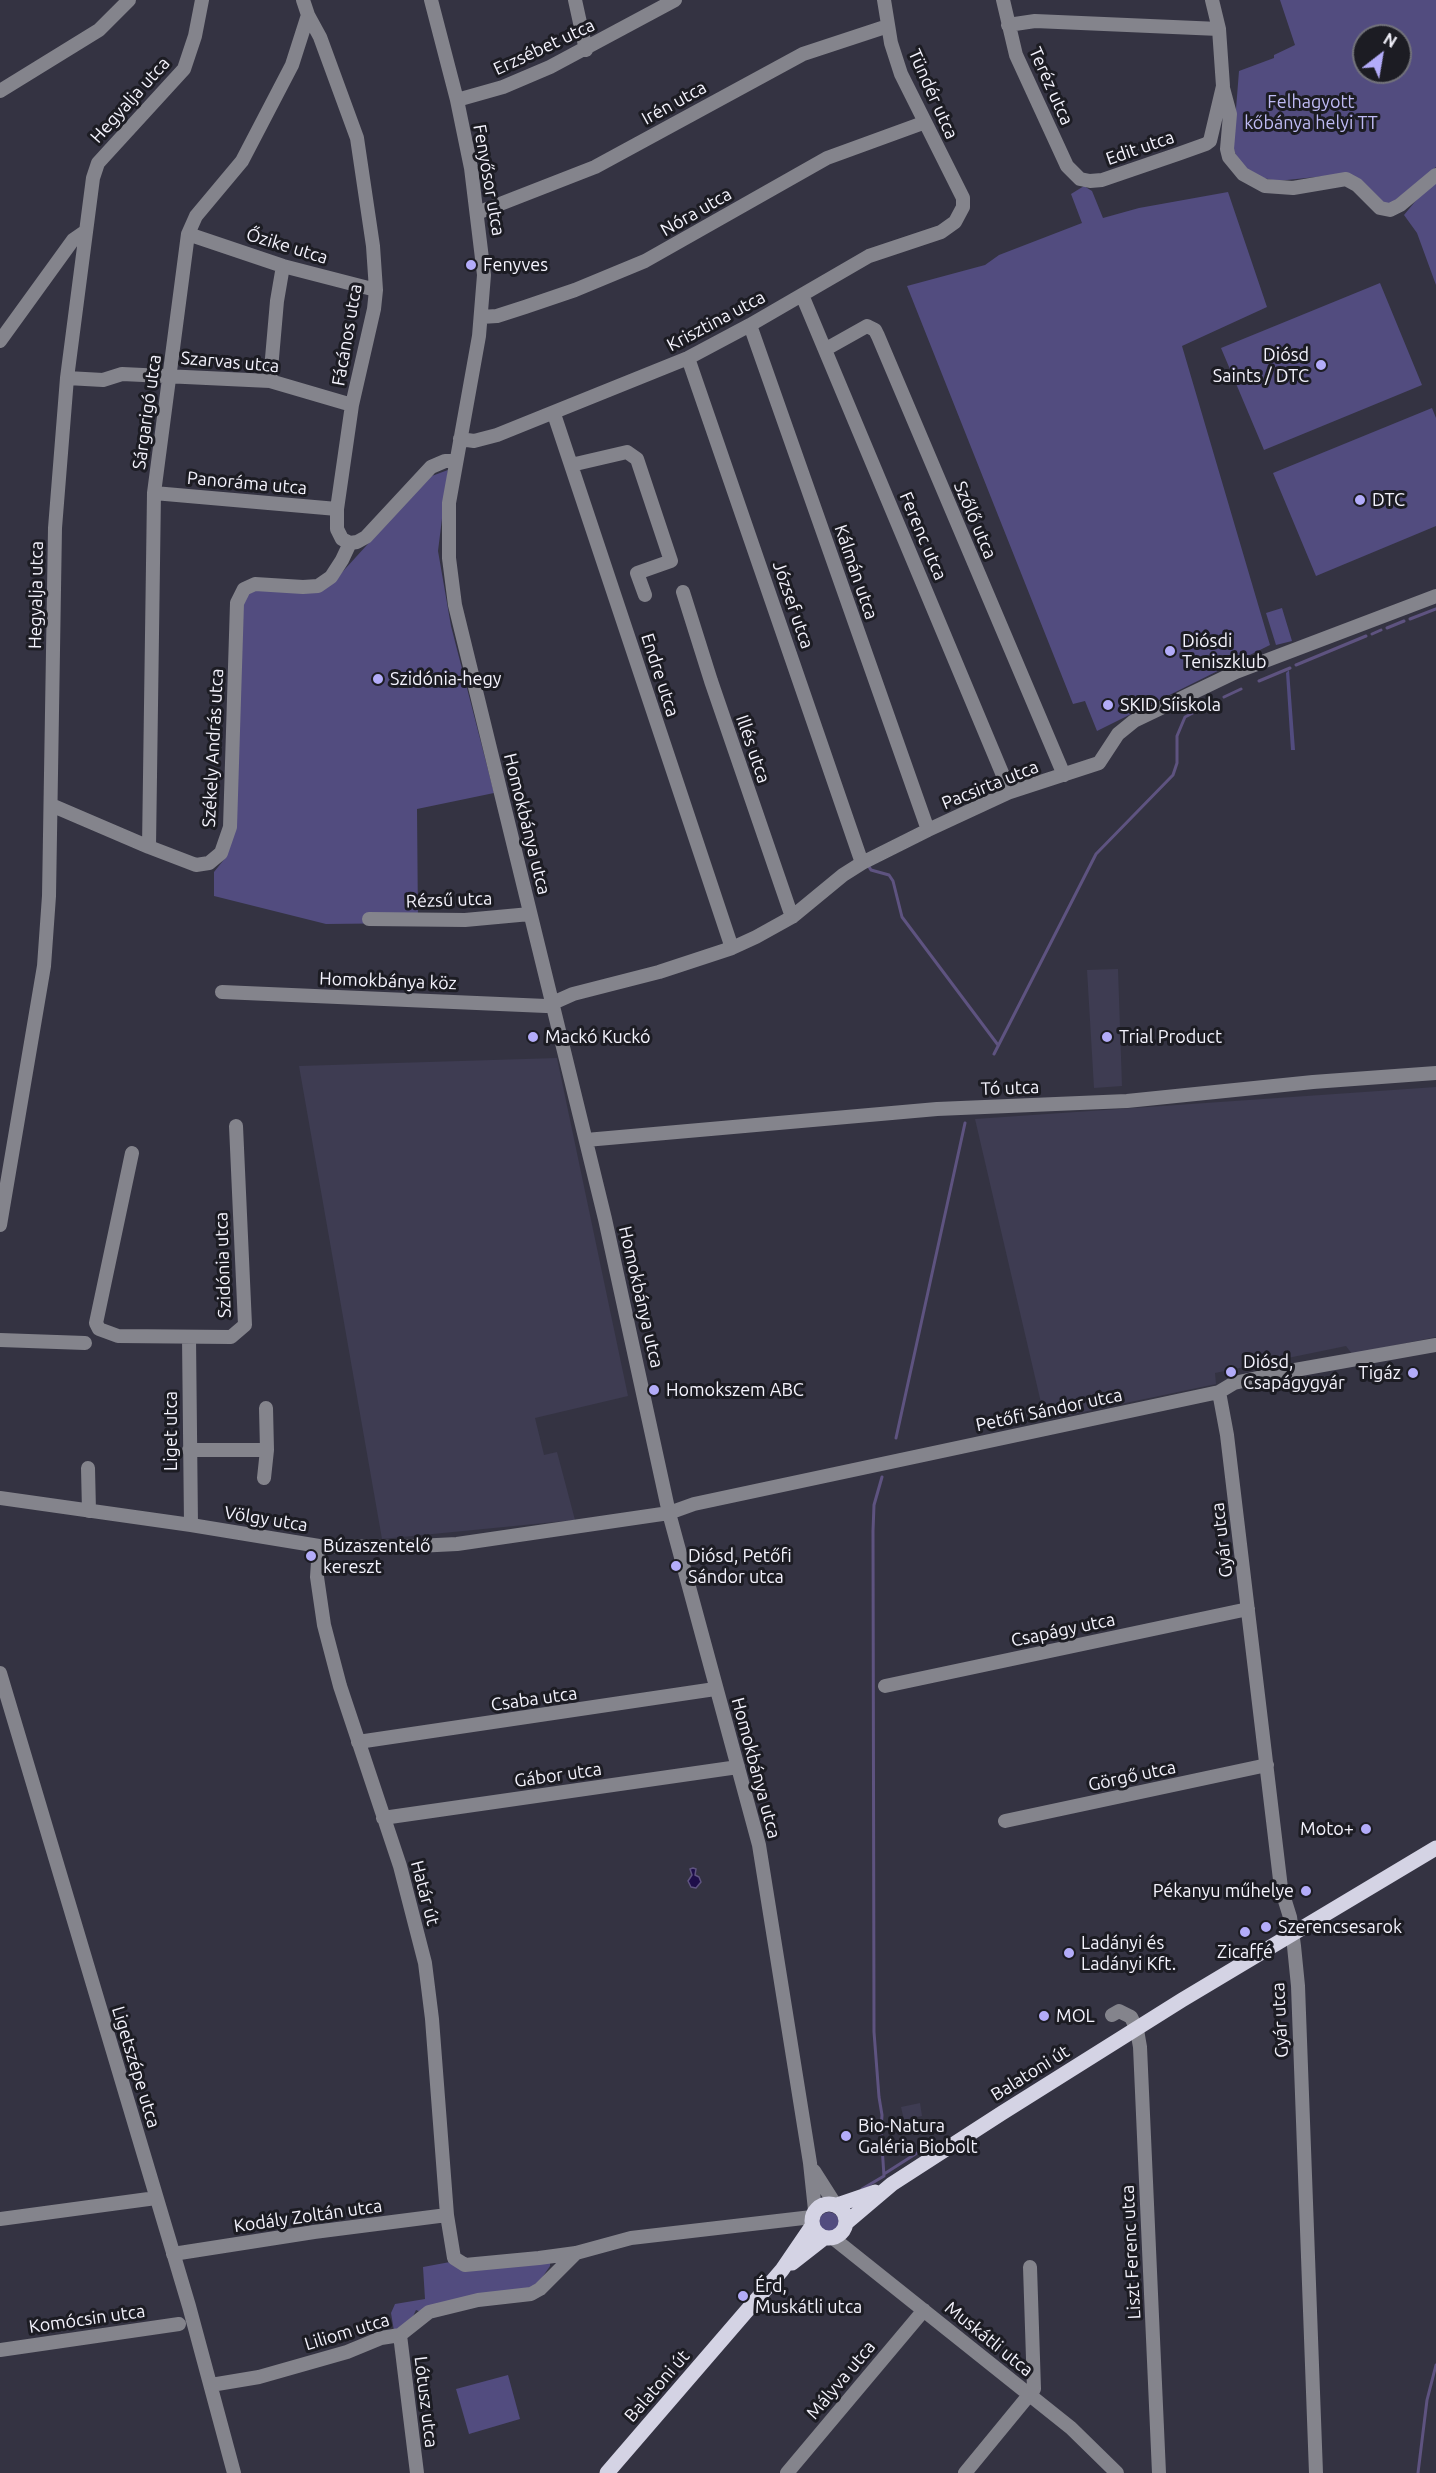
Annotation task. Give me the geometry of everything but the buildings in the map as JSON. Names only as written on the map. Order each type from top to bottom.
[{"type":"main road","name":"Balatoni út","points":[[836,2205],[854,2201],[892,2184],[1137,2030],[1436,1848]]},
{"type":"main road","name":"Balatoni út","points":[[846,2223],[892,2184]]},
{"type":"main road","points":[[822,2205],[836,2205],[843,2211],[846,2223],[839,2235],[829,2238],[817,2234],[813,2218],[822,2205]]},
{"type":"main road","name":"Balatoni út","points":[[607,2473],[782,2270],[813,2218]]},
{"type":"main road","name":"Balatoni út","points":[[782,2270],[829,2238]]},
{"type":"street","points":[[0,91],[99,30],[129,0]]},
{"type":"street","name":"Hegyalja utca","points":[[0,1225],[44,966],[49,896],[55,528],[67,378],[93,178],[98,163],[184,69],[195,36],[202,0]]},
{"type":"street","name":"Fácános utca","points":[[303,0],[320,37],[357,138],[374,246],[376,290],[374,309],[352,405],[337,509],[337,529],[342,539],[350,543]]},
{"type":"street","name":"Fenyősor utca","points":[[431,0],[456,100],[477,213],[484,275],[481,316],[460,439]]},
{"type":"street","points":[[575,0],[586,50]]},
{"type":"street","name":"Erzsébet utca","points":[[456,100],[521,80],[586,50],[675,0]]},
{"type":"street","name":"Tündér utca","points":[[884,0],[888,26],[901,74],[923,123],[963,198]]},
{"type":"street","name":"Teréz utca","points":[[1003,0],[1016,55],[1067,166],[1080,179]]},
{"type":"street","points":[[1212,0],[1220,29],[1222,86],[1230,114],[1227,149],[1229,157],[1243,174],[1253,181],[1279,189],[1346,179],[1357,185],[1380,208],[1386,210],[1400,205],[1436,175]]},
{"type":"street","name":"Sárgarigó utca","points":[[149,847],[154,493],[188,234],[196,216],[242,161],[292,65],[308,15]]},
{"type":"street","points":[[1008,25],[1035,21],[1220,29]]},
{"type":"street","name":"Irén utca","points":[[477,213],[595,167],[803,54],[888,26]]},
{"type":"street","name":"Edit utca","points":[[1080,179],[1102,180],[1206,144],[1210,141],[1222,86]]},
{"type":"street","name":"Nóra utca","points":[[481,316],[497,316],[525,307],[625,269],[671,248],[827,158],[923,123]]},
{"type":"street","name":"Krisztina utca","points":[[460,439],[474,441],[497,435],[554,414],[688,358],[869,256],[949,228],[960,215],[963,198]]},
{"type":"street","points":[[0,341],[73,240],[86,231]]},
{"type":"street","name":"Őzike utca","points":[[188,234],[283,266],[376,290]]},
{"type":"street","points":[[270,381],[272,347],[283,266]]},
{"type":"street","name":"Ferenc utca","points":[[802,295],[1010,792]]},
{"type":"street","name":"Kálmán utca","points":[[750,325],[928,830]]},
{"type":"street","name":"Szőlő utca","points":[[826,349],[867,326],[875,330],[1064,775]]},
{"type":"street","name":"József utca","points":[[688,358],[862,863]]},
{"type":"street","name":"Szarvas utca","points":[[67,378],[103,380],[122,374],[270,381],[352,405]]},
{"type":"street","name":"Endre utca","points":[[554,414],[732,948]]},
{"type":"street","name":"Homokbánya utca","points":[[460,439],[449,503],[448,530],[454,605],[586,1140],[632,1336],[669,1513],[759,1845],[810,2163],[813,2218]]},
{"type":"street","points":[[571,465],[627,452],[637,459],[671,561],[637,573],[645,595]]},
{"type":"street","points":[[350,543],[366,537],[431,467],[446,460],[456,461]]},
{"type":"street","name":"Panoráma utca","points":[[154,493],[337,509]]},
{"type":"street","name":"Székely András utca","points":[[51,805],[196,865],[209,863],[221,853],[230,827],[237,603],[244,589],[255,584],[318,586],[331,577],[350,543]]},
{"type":"street","name":"Illés utca","points":[[683,592],[792,917]]},
{"type":"street","name":"Pacsirta utca","points":[[552,1003],[573,994],[659,972],[732,948],[792,917],[843,875],[862,863],[1010,792],[1102,760],[1118,734],[1134,721],[1236,672],[1436,596]]},
{"type":"street","name":"Rézsű utca","points":[[369,919],[465,920],[530,914]]},
{"type":"street","name":"Homokbánya köz","points":[[222,992],[546,1006],[552,1003]]},
{"type":"street","name":"Tó utca","points":[[586,1140],[937,1109],[1127,1101],[1313,1082],[1436,1073]]},
{"type":"street","name":"Szidónia utca","points":[[132,1153],[96,1323],[99,1329],[118,1336],[231,1337],[245,1325],[236,1126]]},
{"type":"street","name":"Liget utca","points":[[189,1337],[191,1525]]},
{"type":"street","points":[[0,1340],[85,1343]]},
{"type":"street","name":"Petőfi Sándor utca","points":[[669,1513],[694,1504],[1219,1392],[1234,1383],[1436,1345]]},
{"type":"street","name":"Gyár utca","points":[[1219,1392],[1227,1435],[1281,1888],[1293,1934],[1298,1986],[1316,2473]]},
{"type":"street","points":[[264,1478],[267,1450],[266,1408]]},
{"type":"street","points":[[189,1450],[267,1450]]},
{"type":"street","points":[[88,1468],[89,1511]]},
{"type":"street","name":"Völgy utca","points":[[0,1498],[319,1546],[396,1547],[457,1544],[669,1513]]},
{"type":"street","name":"Határ út","points":[[319,1546],[317,1578],[324,1625],[340,1686],[400,1866],[425,1963],[432,2019],[447,2216],[454,2259]]},
{"type":"street","name":"Csapágy utca","points":[[885,1686],[1248,1609]]},
{"type":"street","name":"Ligetszépe utca","points":[[0,1673],[173,2254],[234,2473]]},
{"type":"street","name":"Csaba utca","points":[[358,1742],[715,1689]]},
{"type":"street","name":"Görgő utca","points":[[1005,1821],[1267,1765]]},
{"type":"street","name":"Gábor utca","points":[[383,1818],[738,1767]]},
{"type":"street","points":[[1112,2015],[1119,2011],[1125,2013],[1131,2017],[1137,2030]]},
{"type":"street","name":"Liszt Ferenc utca","points":[[1137,2030],[1159,2473]]},
{"type":"street","name":"Homokbánya utca","points":[[810,2163],[821,2185],[836,2205]]},
{"type":"street","points":[[0,2219],[156,2198]]},
{"type":"street","name":"Kodály Zoltán utca","points":[[173,2254],[314,2232],[447,2216]]},
{"type":"street","name":"Liliom utca","points":[[454,2259],[465,2265],[576,2253],[631,2238],[813,2218]]},
{"type":"street","name":"Muskátli utca","points":[[829,2238],[924,2310],[1071,2428],[1117,2473]]},
{"type":"street","name":"Liliom utca","points":[[211,2385],[259,2377],[346,2352],[381,2338],[400,2335],[429,2312],[478,2300],[531,2294],[540,2289],[576,2253]]},
{"type":"street","points":[[965,2473],[1031,2396],[1035,2383],[1030,2267]]},
{"type":"street","name":"Mályva utca","points":[[787,2473],[924,2310]]},
{"type":"street","name":"Komócsin utca","points":[[0,2350],[179,2324]]},
{"type":"street","name":"Lótusz utca","points":[[400,2335],[417,2473]]},
{"type":"shaded area","points":[[1118,969],[1122,1086],[1094,1088],[1087,970]]},
{"type":"shaded area","points":[[557,1058],[628,1396],[535,1418],[544,1455],[557,1452],[575,1520],[382,1539],[299,1066]]},
{"type":"shaded area","points":[[1436,1087],[1436,1337],[1352,1354],[1346,1346],[1215,1373],[1216,1384],[1045,1420],[975,1119]]},
{"type":"shaded area","points":[[690,1869],[696,1869],[695,1875],[701,1882],[696,1888],[691,1887],[688,1881],[692,1875]]},
{"type":"shaded area","points":[[920,2103],[922,2116],[904,2120],[901,2107]]},
{"type":"green space","name":"Felhagyott kőbánya helyi TT","points":[[1280,0],[1436,0],[1436,167],[1392,203],[1382,203],[1345,174],[1277,181],[1259,177],[1240,166],[1233,147],[1239,71],[1274,58],[1274,55],[1295,45]]},
{"type":"green space","points":[[1436,182],[1436,285],[1417,233],[1404,215],[1423,192]]},
{"type":"green space","points":[[1084,186],[1092,191],[1103,218],[1139,208],[1228,192],[1267,307],[1182,346],[1270,645],[1097,731],[1085,701],[1073,704],[907,286],[985,265],[999,255],[1082,223],[1071,194]]},
{"type":"green space","name":"Diósd Saints / DTC","points":[[1380,283],[1422,385],[1264,450],[1221,348]]},
{"type":"green space","name":"DTC","points":[[1432,408],[1436,418],[1436,526],[1316,576],[1273,473]]},
{"type":"green space","points":[[448,470],[438,551],[451,626],[494,793],[417,809],[418,923],[326,924],[214,896],[214,872],[226,857],[238,602],[247,594],[258,589],[335,580],[429,477]]},
{"type":"green space","points":[[1282,608],[1292,641],[1276,645],[1266,613]]},
{"type":"green space","points":[[1289,670],[1295,750],[1291,750],[1286,673]]},
{"type":"green space","points":[[829,2212],[836,2215],[839,2222],[836,2229],[829,2232],[822,2229],[819,2222],[822,2215]]},
{"type":"green space","points":[[550,2261],[550,2266],[531,2294],[423,2313],[416,2310],[408,2327],[394,2331],[391,2313],[395,2304],[425,2299],[423,2267],[450,2262]]},
{"type":"green space","points":[[508,2375],[520,2419],[469,2434],[456,2389]]},
{"type":"waterway","points":[[1410,619],[1436,609]]},
{"type":"waterway","points":[[1387,628],[1404,621]]},
{"type":"waterway","points":[[1372,634],[1381,630]]},
{"type":"waterway","points":[[1296,665],[1366,636]]},
{"type":"waterway","points":[[1259,681],[1290,668]]},
{"type":"waterway","points":[[1224,697],[1241,689]]},
{"type":"waterway","points":[[994,1054],[1096,854],[1173,775],[1177,763],[1177,736],[1185,717],[1218,700]]},
{"type":"waterway","points":[[868,865],[871,870],[889,875],[893,881],[902,917],[998,1045]]},
{"type":"waterway","points":[[896,1438],[965,1123]]},
{"type":"waterway","points":[[862,2189],[884,2176],[882,2115],[874,2032],[873,1531],[874,1505],[882,1477]]},
{"type":"waterway","points":[[884,2174],[917,2153]]},
{"type":"waterway","points":[[1418,2473],[1427,2400],[1436,2365]]},
{"type":"place","name":"Fenyves","points":[[471,265]]},
{"type":"place","name":"Diósd Saints / DTC","points":[[1321,365]]},
{"type":"place","name":"DTC","points":[[1360,500]]},
{"type":"place","name":"Diósdi Teniszklub","points":[[1170,651]]},
{"type":"place","name":"Szidónia-hegy","points":[[378,679]]},
{"type":"place","name":"SKID Síiskola","points":[[1108,705]]},
{"type":"place","name":"Mackó Kuckó","points":[[533,1037]]},
{"type":"place","name":"Trial Product","points":[[1107,1037]]},
{"type":"place","name":"Diósd, Csapágygyár","points":[[1231,1372]]},
{"type":"place","name":"Tigáz","points":[[1413,1373]]},
{"type":"place","name":"Homokszem ABC","points":[[654,1390]]},
{"type":"place","name":"Búzaszentelő kereszt","points":[[311,1556]]},
{"type":"place","name":"Diósd, Petőfi Sándor utca","points":[[676,1566]]},
{"type":"place","name":"Moto+","points":[[1366,1829]]},
{"type":"place","name":"Pékanyu műhelye","points":[[1306,1891]]},
{"type":"place","name":"Szerencsesarok","points":[[1266,1927]]},
{"type":"place","name":"Zicaffé","points":[[1245,1932]]},
{"type":"place","name":"Ladányi és Ladányi Kft.","points":[[1069,1953]]},
{"type":"place","name":"MOL","points":[[1044,2016]]},
{"type":"place","name":"Bio-Natura Galéria Biobolt","points":[[846,2136]]},
{"type":"place","name":"Érd, Muskátli utca","points":[[743,2296]]}]
